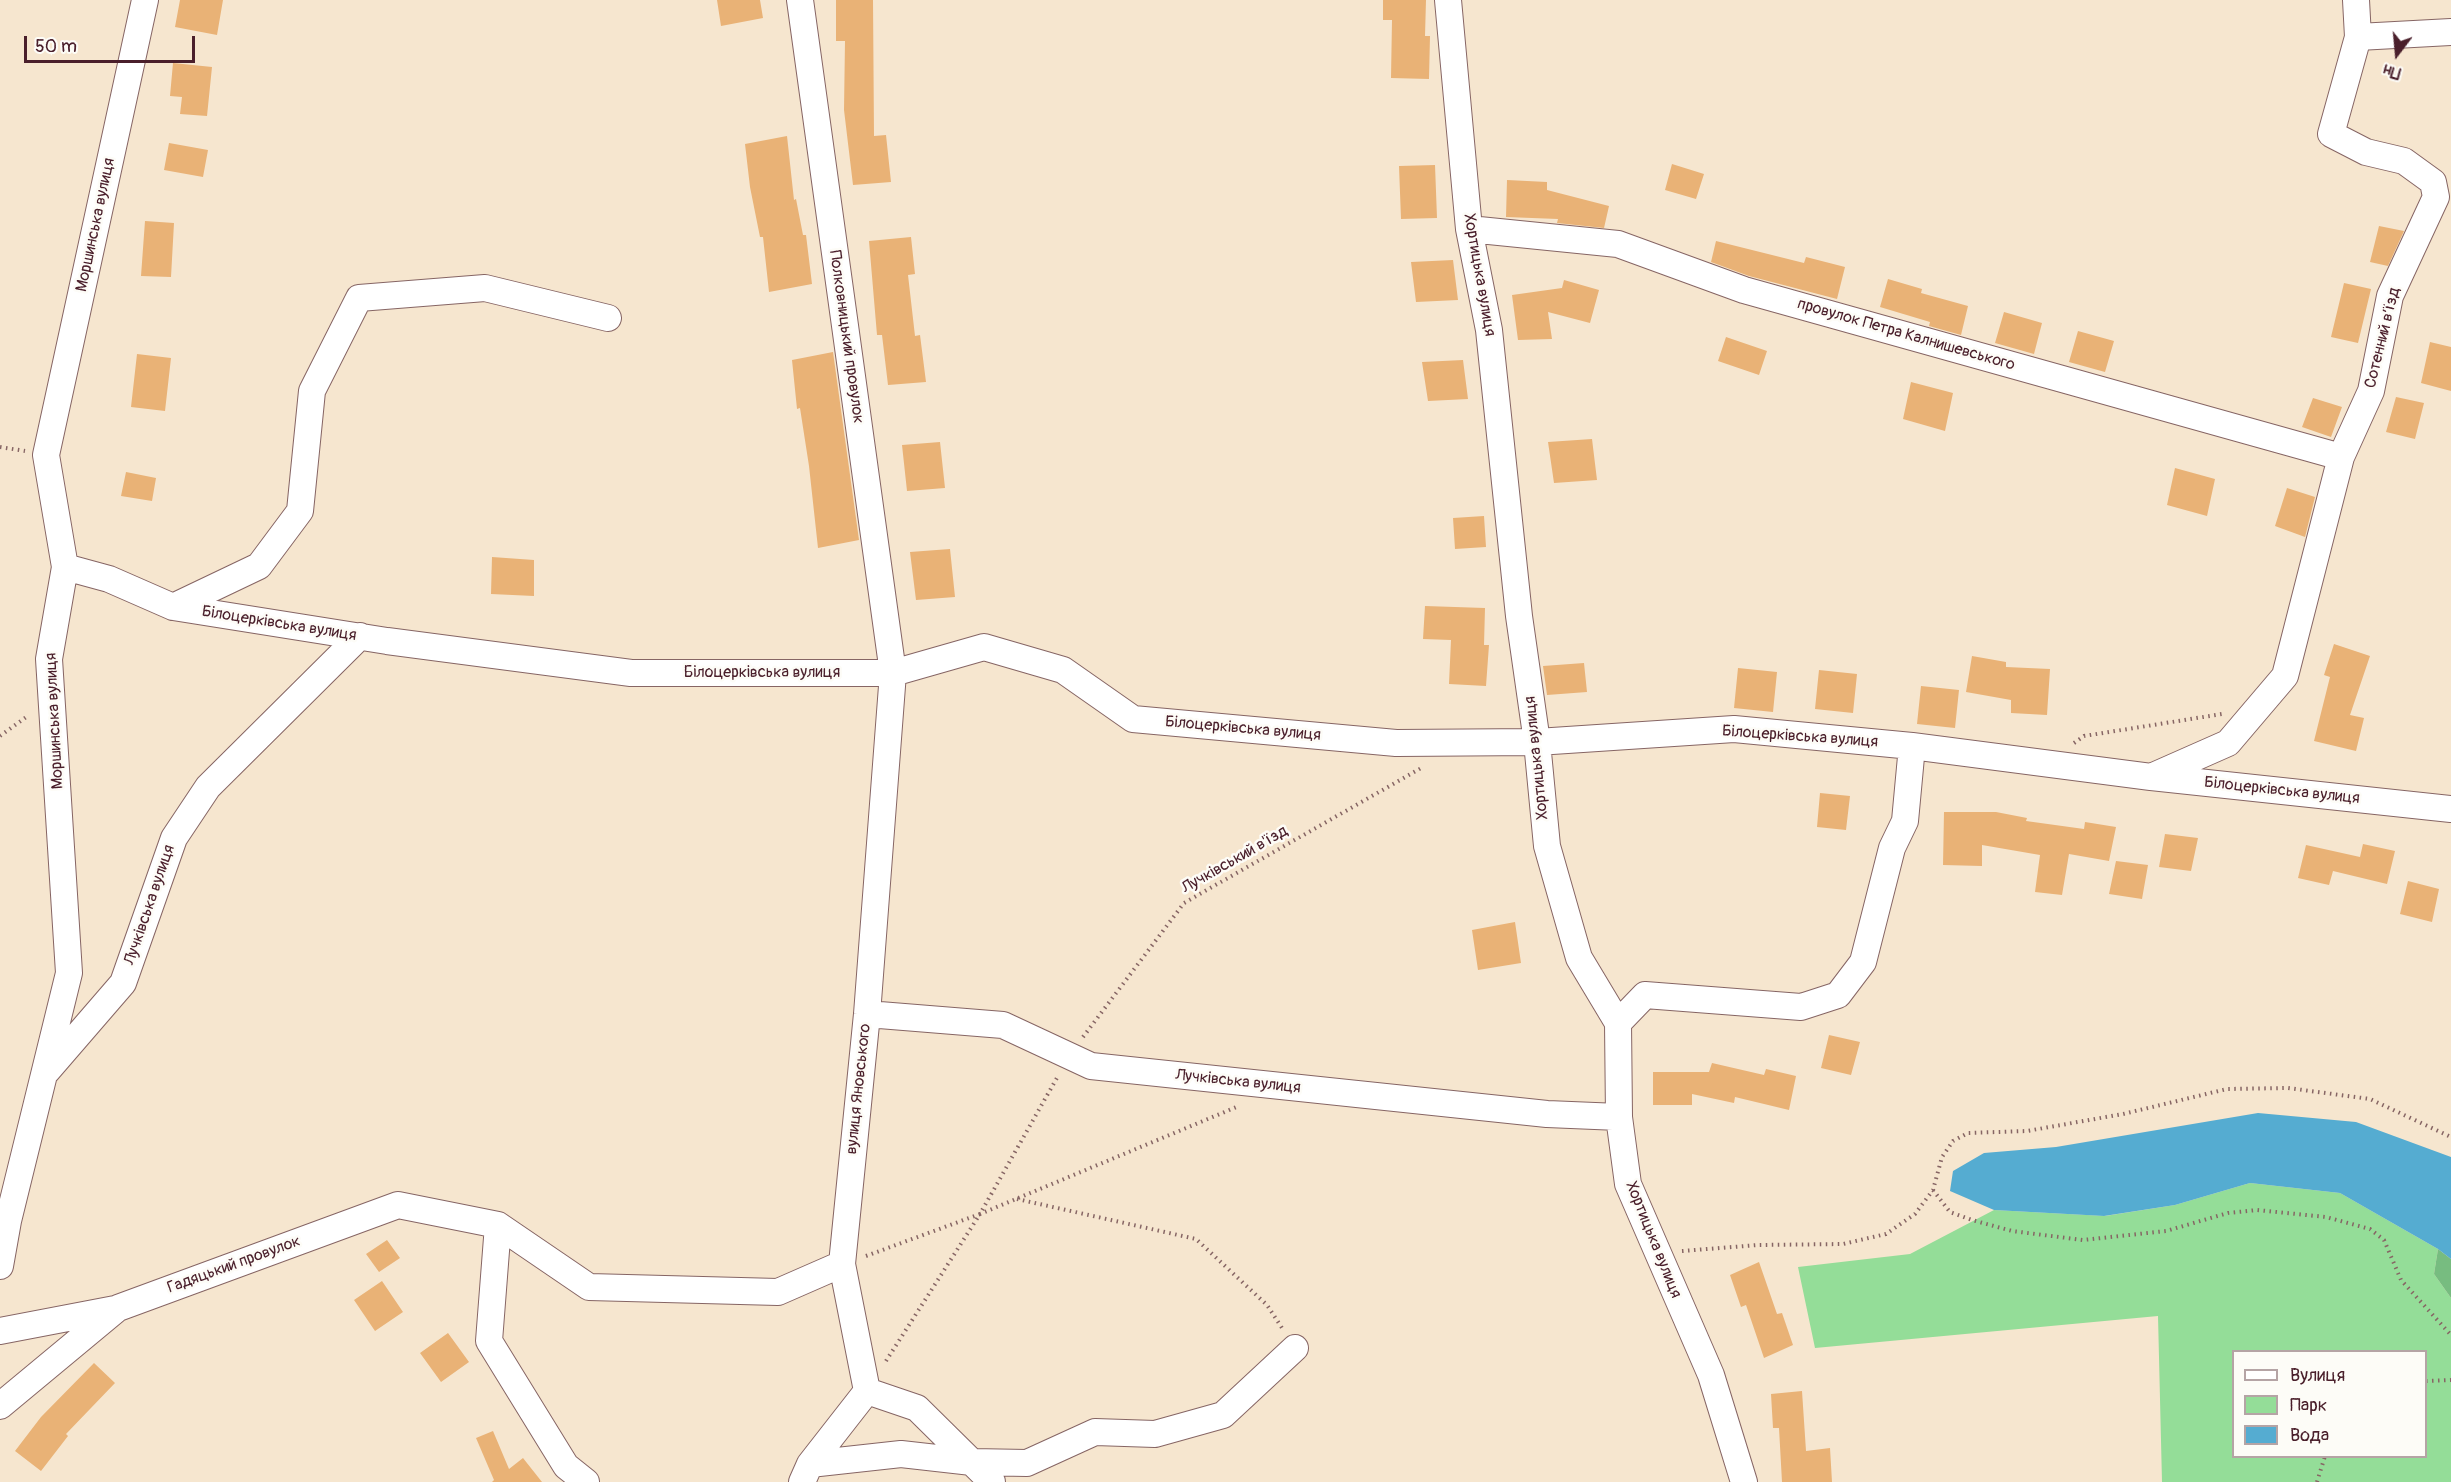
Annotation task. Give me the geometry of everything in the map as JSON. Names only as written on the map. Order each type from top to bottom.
[{"type":"street","name":"Моршинська вулиця","points":[[0,1266],[8,1221],[69,973],[49,659],[64,567],[46,455],[145,0]]},
{"type":"street","name":"Полковницький провулок","points":[[800,0],[894,673]]},
{"type":"street","name":"Хортицька вулиця","points":[[1448,0],[1469,229],[1489,330],[1519,616],[1537,742],[1547,846],[1579,958],[1618,1023],[1618,1117],[1628,1184],[1711,1375],[1744,1482]]},
{"type":"street","points":[[2356,0],[2358,37],[2451,32]]},
{"type":"street","name":"Сотенний в’їзд","points":[[2151,777],[2228,743],[2285,676],[2341,457],[2371,391],[2390,296],[2436,197],[2433,182],[2404,160],[2366,152],[2331,134],[2358,37]]},
{"type":"street","name":"провулок Петра Калнишевського","points":[[1469,229],[1618,243],[1744,290],[2341,457]]},
{"type":"street","points":[[173,607],[259,566],[300,511],[312,391],[358,298],[485,288],[608,318]]},
{"type":"street","name":"Білоцерківська вулиця","points":[[64,567],[109,579],[173,607],[631,674],[894,673],[984,646],[1064,670],[1133,719],[1396,743],[1537,742],[1734,729],[1912,746],[2151,777],[2451,809]]},
{"type":"street","name":"Лучківська вулиця","points":[[45,1075],[123,983],[174,838],[208,787],[360,636]]},
{"type":"street","name":"вулиця Яновського","points":[[867,1390],[842,1264],[867,1014],[894,673]]},
{"type":"street","points":[[1618,1023],[1645,995],[1801,1007],[1838,995],[1863,963],[1892,848],[1905,822],[1912,746]]},
{"type":"street","name":"Лучківська вулиця","points":[[867,1014],[1003,1025],[1090,1066],[1547,1114],[1618,1117]]},
{"type":"street","name":"Гадяцький провулок","points":[[0,1406],[118,1308],[398,1205],[498,1226],[589,1287],[778,1293],[842,1264]]},
{"type":"street","points":[[498,1226],[489,1341],[566,1466],[586,1482]]},
{"type":"street","points":[[0,1331],[118,1308]]},
{"type":"street","points":[[806,1473],[901,1454],[972,1462],[1027,1463],[1095,1432],[1155,1434],[1223,1415],[1295,1348]]},
{"type":"street","points":[[806,1473],[867,1390],[917,1408],[992,1482]]},
{"type":"path","points":[[0,736],[51,699]]},
{"type":"path","points":[[2043,763],[2084,736],[2258,708]]},
{"type":"path","name":"Лучківський в'їзд","points":[[867,1390],[980,1214],[1069,1056],[1184,903],[1464,743]]},
{"type":"path","points":[[1657,1253],[1758,1245],[1844,1245],[1886,1234],[1915,1214],[1932,1190],[1942,1158],[1953,1141],[1968,1133],[2027,1131],[2123,1114],[2227,1089],[2288,1088],[2370,1099],[2451,1137]]},
{"type":"path","points":[[842,1264],[980,1214],[1241,1105]]},
{"type":"path","points":[[1932,1190],[1950,1212],[1972,1220],[2012,1231],[2083,1240],[2166,1231],[2228,1213],[2257,1210],[2326,1216],[2370,1229],[2384,1240],[2401,1280],[2451,1335]]},
{"type":"path","points":[[1017,1199],[1196,1239],[1267,1305],[1295,1348]]},
{"type":"path","points":[[2427,1381],[2451,1380]]},
{"type":"path","points":[[2317,1482],[2324,1458]]},
{"type":"green space","points":[[2250,1183],[2340,1193],[2438,1249],[2434,1274],[2451,1298],[2451,1482],[2162,1482],[2158,1316],[1815,1348],[1798,1267],[1910,1254],[1994,1210],[2105,1216],[2175,1205]]},
{"type":"green space","points":[[2438,1249],[2451,1259],[2451,1298],[2434,1274]]},
{"type":"water","points":[[2258,1113],[2356,1122],[2451,1157],[2451,1259],[2438,1249],[2340,1193],[2250,1183],[2175,1205],[2104,1216],[1994,1210],[1950,1191],[1953,1171],[1984,1153],[2056,1147]]},
{"type":"building","points":[[180,0],[223,0],[217,35],[175,27]]},
{"type":"building","points":[[717,0],[760,0],[763,18],[721,26]]},
{"type":"building","points":[[836,0],[873,0],[874,136],[886,135],[891,182],[853,185],[844,110],[845,41],[836,41]]},
{"type":"building","points":[[1383,0],[1426,0],[1425,36],[1430,36],[1429,79],[1391,78],[1392,20],[1383,20]]},
{"type":"building","points":[[173,63],[212,67],[207,116],[180,114],[182,97],[170,96]]},
{"type":"building","points":[[787,136],[794,200],[796,199],[803,235],[806,235],[812,284],[769,292],[763,237],[760,237],[750,187],[745,144]]},
{"type":"building","points":[[169,143],[208,150],[203,177],[164,170]]},
{"type":"building","points":[[1672,164],[1704,174],[1696,199],[1665,190]]},
{"type":"building","points":[[1435,165],[1437,218],[1401,219],[1399,166]]},
{"type":"building","points":[[1507,180],[1547,182],[1547,190],[1609,206],[1604,228],[1557,223],[1558,219],[1506,217]]},
{"type":"building","points":[[145,221],[174,223],[171,277],[141,276]]},
{"type":"building","points":[[2379,226],[2404,231],[2388,266],[2370,262]]},
{"type":"building","points":[[911,237],[915,274],[908,275],[915,336],[920,335],[926,382],[888,385],[882,335],[877,335],[869,241]]},
{"type":"building","points":[[1716,241],[1804,263],[1806,257],[1845,267],[1837,299],[1749,276],[1711,262]]},
{"type":"building","points":[[1453,260],[1458,300],[1416,302],[1411,262]]},
{"type":"building","points":[[1888,279],[1922,289],[1921,293],[1968,306],[1961,335],[1929,326],[1930,322],[1880,307]]},
{"type":"building","points":[[1564,280],[1599,290],[1590,323],[1548,312],[1552,339],[1518,340],[1512,295],[1562,288]]},
{"type":"building","points":[[2344,283],[2371,289],[2358,343],[2331,337]]},
{"type":"building","points":[[2004,312],[2042,323],[2034,354],[1995,343]]},
{"type":"building","points":[[2078,331],[2114,341],[2105,372],[2069,362]]},
{"type":"building","points":[[1726,337],[1767,351],[1759,375],[1718,361]]},
{"type":"building","points":[[2430,342],[2451,347],[2451,391],[2421,383]]},
{"type":"building","points":[[833,352],[859,540],[818,548],[809,466],[800,408],[797,409],[792,360]]},
{"type":"building","points":[[137,354],[171,358],[165,411],[131,407]]},
{"type":"building","points":[[1463,360],[1468,399],[1428,401],[1422,362]]},
{"type":"building","points":[[1911,382],[1953,393],[1945,431],[1903,419]]},
{"type":"building","points":[[2396,397],[2424,403],[2415,439],[2386,432]]},
{"type":"building","points":[[2313,398],[2342,407],[2331,437],[2302,427]]},
{"type":"building","points":[[1592,439],[1597,480],[1554,483],[1548,442]]},
{"type":"building","points":[[940,442],[945,488],[907,491],[902,445]]},
{"type":"building","points":[[2175,468],[2215,479],[2207,516],[2167,505]]},
{"type":"building","points":[[126,472],[156,478],[152,501],[121,496]]},
{"type":"building","points":[[2287,488],[2315,497],[2305,537],[2275,526]]},
{"type":"building","points":[[1484,516],[1486,547],[1455,549],[1453,518]]},
{"type":"building","points":[[950,549],[955,597],[916,600],[910,552]]},
{"type":"building","points":[[492,557],[534,560],[534,596],[491,594]]},
{"type":"building","points":[[1425,606],[1485,608],[1484,645],[1489,645],[1486,686],[1449,684],[1451,640],[1423,639]]},
{"type":"building","points":[[2334,644],[2370,656],[2350,715],[2364,718],[2356,751],[2314,741],[2330,677],[2324,675]]},
{"type":"building","points":[[1972,656],[2006,662],[2006,667],[2050,669],[2047,715],[2011,713],[2011,700],[1966,692]]},
{"type":"building","points":[[1584,663],[1587,692],[1547,695],[1543,666]]},
{"type":"building","points":[[1738,668],[1777,672],[1773,712],[1734,708]]},
{"type":"building","points":[[1819,670],[1857,674],[1853,713],[1815,709]]},
{"type":"building","points":[[1921,686],[1959,690],[1955,728],[1917,724]]},
{"type":"building","points":[[1820,793],[1850,796],[1846,830],[1817,827]]},
{"type":"building","points":[[1944,812],[1996,812],[2027,818],[2026,821],[2084,829],[2085,822],[2116,827],[2109,861],[2069,854],[2062,895],[2035,892],[2040,855],[1982,845],[1982,866],[1943,865]]},
{"type":"building","points":[[2165,834],[2198,838],[2191,871],[2159,867]]},
{"type":"building","points":[[2363,844],[2395,851],[2387,884],[2333,871],[2329,885],[2298,878],[2306,845],[2360,857]]},
{"type":"building","points":[[2116,861],[2148,865],[2142,899],[2109,894]]},
{"type":"building","points":[[2408,881],[2439,889],[2432,922],[2400,914]]},
{"type":"building","points":[[1515,922],[1521,963],[1478,970],[1472,930]]},
{"type":"building","points":[[1829,1035],[1860,1042],[1851,1075],[1821,1068]]},
{"type":"building","points":[[1712,1063],[1764,1075],[1766,1069],[1796,1076],[1789,1110],[1735,1097],[1734,1103],[1692,1094],[1692,1105],[1653,1105],[1653,1072],[1709,1072]]},
{"type":"building","points":[[387,1240],[400,1258],[379,1272],[366,1254]]},
{"type":"building","points":[[1759,1262],[1777,1314],[1782,1313],[1793,1345],[1764,1358],[1746,1305],[1741,1307],[1730,1275]]},
{"type":"building","points":[[382,1281],[403,1312],[375,1331],[354,1300]]},
{"type":"building","points":[[448,1333],[469,1362],[441,1382],[420,1353]]},
{"type":"building","points":[[94,1363],[115,1383],[66,1434],[68,1436],[41,1471],[15,1451],[41,1417]]},
{"type":"building","points":[[1802,1391],[1806,1451],[1830,1448],[1832,1482],[1782,1482],[1779,1428],[1773,1428],[1771,1394]]},
{"type":"building","points":[[493,1431],[509,1469],[523,1458],[542,1482],[492,1482],[494,1480],[476,1438]]}]
